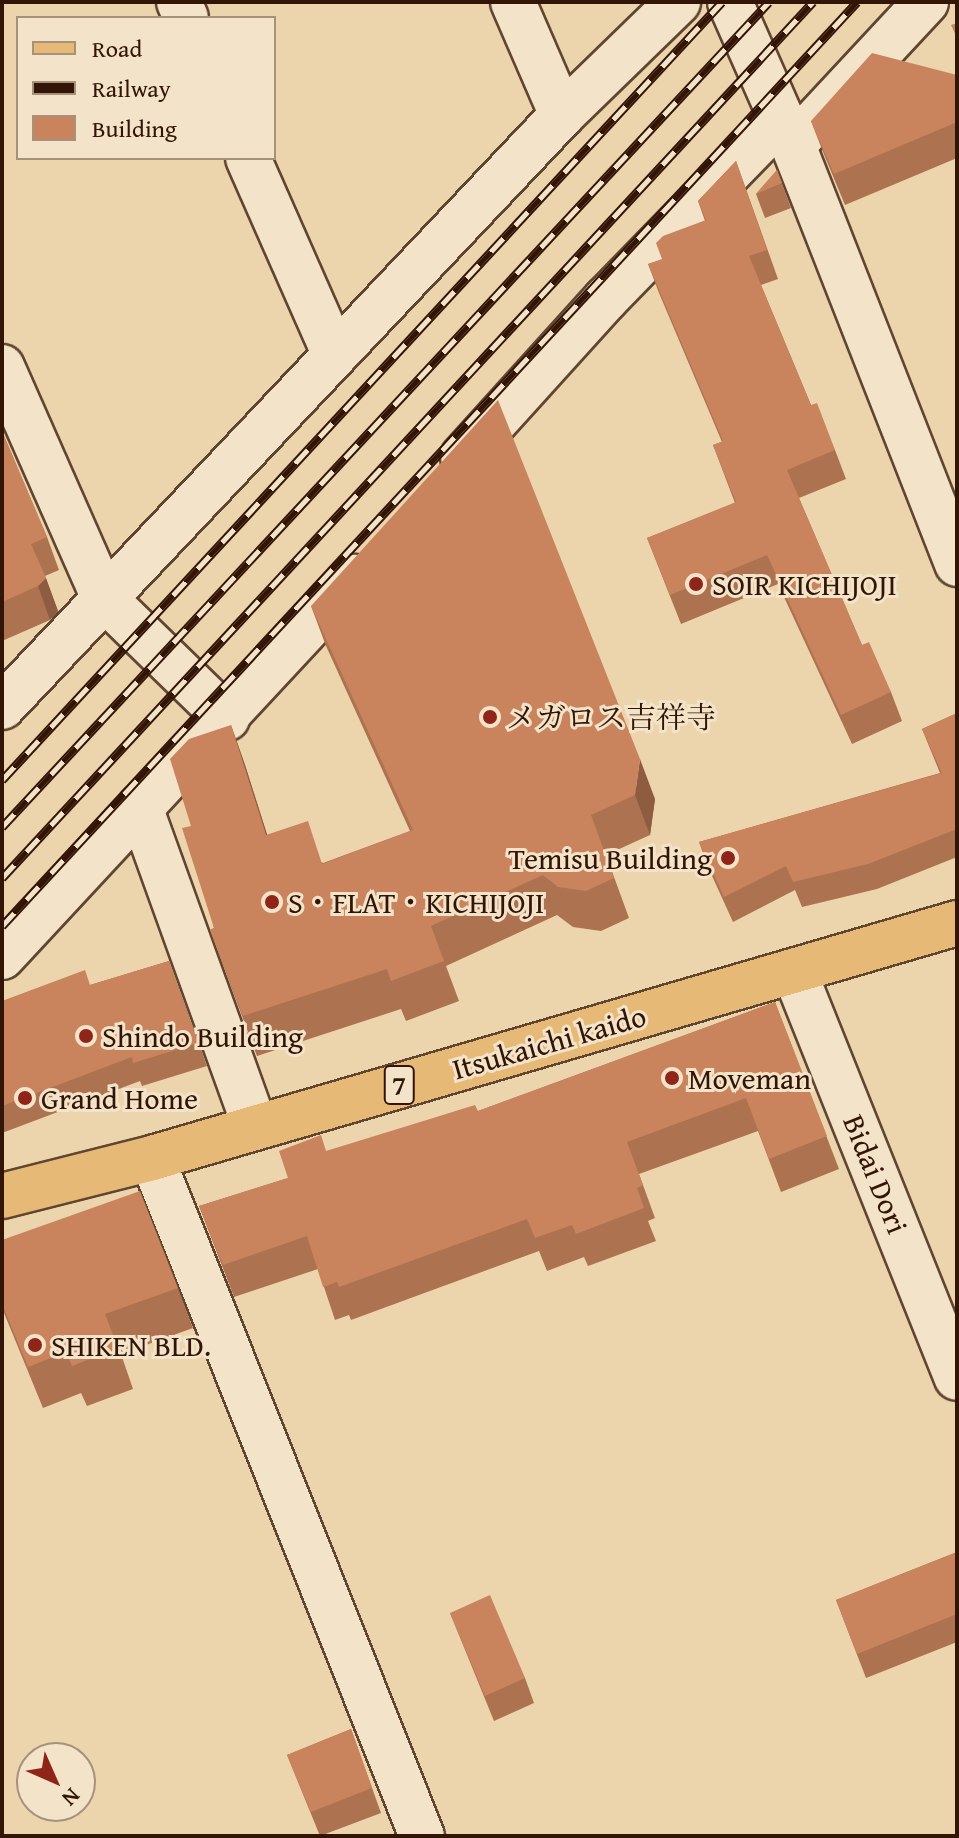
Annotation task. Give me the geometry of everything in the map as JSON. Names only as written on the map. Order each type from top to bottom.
[{"type":"main road","name":"Itsukaichi kaido","points":[[4,1187],[152,1158],[957,923]]},
{"type":"street","points":[[513,2],[562,115]]},
{"type":"street","points":[[2,707],[562,115],[678,2]]},
{"type":"street","points":[[730,2],[787,132],[957,564]]},
{"type":"street","points":[[437,485],[606,299],[926,2]]},
{"type":"street","points":[[249,160],[335,355]]},
{"type":"street","points":[[2,367],[104,598],[227,718]]},
{"type":"street","points":[[2,957],[227,718],[385,544]]},
{"type":"street","points":[[140,807],[255,1127]]},
{"type":"street","name":"Bidai Dori","points":[[794,971],[957,1378]]},
{"type":"street","points":[[152,1158],[422,1836]]},
{"type":"building","points":[[957,23],[957,38],[951,25]]},
{"type":"building","points":[[872,53],[957,75],[957,122],[834,174],[811,121]]},
{"type":"building","points":[[736,161],[767,250],[749,256],[811,405],[817,403],[835,450],[787,470],[862,645],[869,642],[891,692],[841,715],[767,555],[670,595],[647,538],[736,502],[713,445],[723,441],[648,264],[662,259],[656,243],[663,236],[706,220],[698,201]]},
{"type":"building","points":[[777,170],[782,183],[756,194]]},
{"type":"building","name":"メガロス吉祥寺","points":[[498,400],[640,759],[635,795],[591,815],[614,878],[586,891],[558,887],[543,875],[431,926],[444,961],[391,981],[387,969],[243,1016],[210,930],[214,928],[182,828],[191,826],[170,759],[189,739],[231,725],[266,835],[308,821],[322,864],[413,830],[311,606]]},
{"type":"building","points":[[2,431],[47,537],[31,544],[46,578],[38,586],[2,602]]},
{"type":"building","points":[[957,713],[957,829],[868,864],[793,882],[786,866],[724,897],[699,842],[942,773],[922,729]]},
{"type":"building","points":[[169,961],[198,1043],[133,1063],[132,1057],[2,1106],[2,1001],[85,970],[90,985]]},
{"type":"building","points":[[775,1002],[827,1136],[769,1159],[746,1098],[627,1142],[643,1185],[637,1188],[644,1208],[576,1234],[572,1225],[535,1238],[527,1219],[339,1287],[337,1282],[323,1287],[307,1236],[223,1265],[199,1206],[288,1178],[279,1151],[321,1135],[326,1151],[475,1105],[478,1111]]},
{"type":"building","points":[[140,1191],[178,1288],[105,1314],[118,1348],[72,1366],[66,1352],[28,1367],[2,1304],[2,1240]]},
{"type":"building","points":[[957,1552],[957,1614],[857,1654],[836,1600]]},
{"type":"building","points":[[490,1595],[525,1678],[485,1696],[450,1613]]},
{"type":"building","points":[[351,1729],[372,1788],[311,1812],[287,1755]]},
{"type":"railway","points":[[2,780],[722,2]]},
{"type":"railway","points":[[2,827],[769,2]]},
{"type":"railway","points":[[2,878],[813,2]]},
{"type":"railway","points":[[2,926],[857,2]]},
{"type":"place","name":"SOIR KICHIJOJI","points":[[696,584]]},
{"type":"place","name":"メガロス吉祥寺","points":[[490,717]]},
{"type":"place","name":"Temisu Building","points":[[728,858]]},
{"type":"place","name":"S・FLAT・KICHIJOJI","points":[[272,902]]},
{"type":"place","name":"Shindo Building","points":[[86,1036]]},
{"type":"place","name":"Moveman","points":[[672,1078]]},
{"type":"place","name":"Grand Home","points":[[25,1098]]},
{"type":"place","name":"SHIKEN BLD.","points":[[35,1345]]}]
